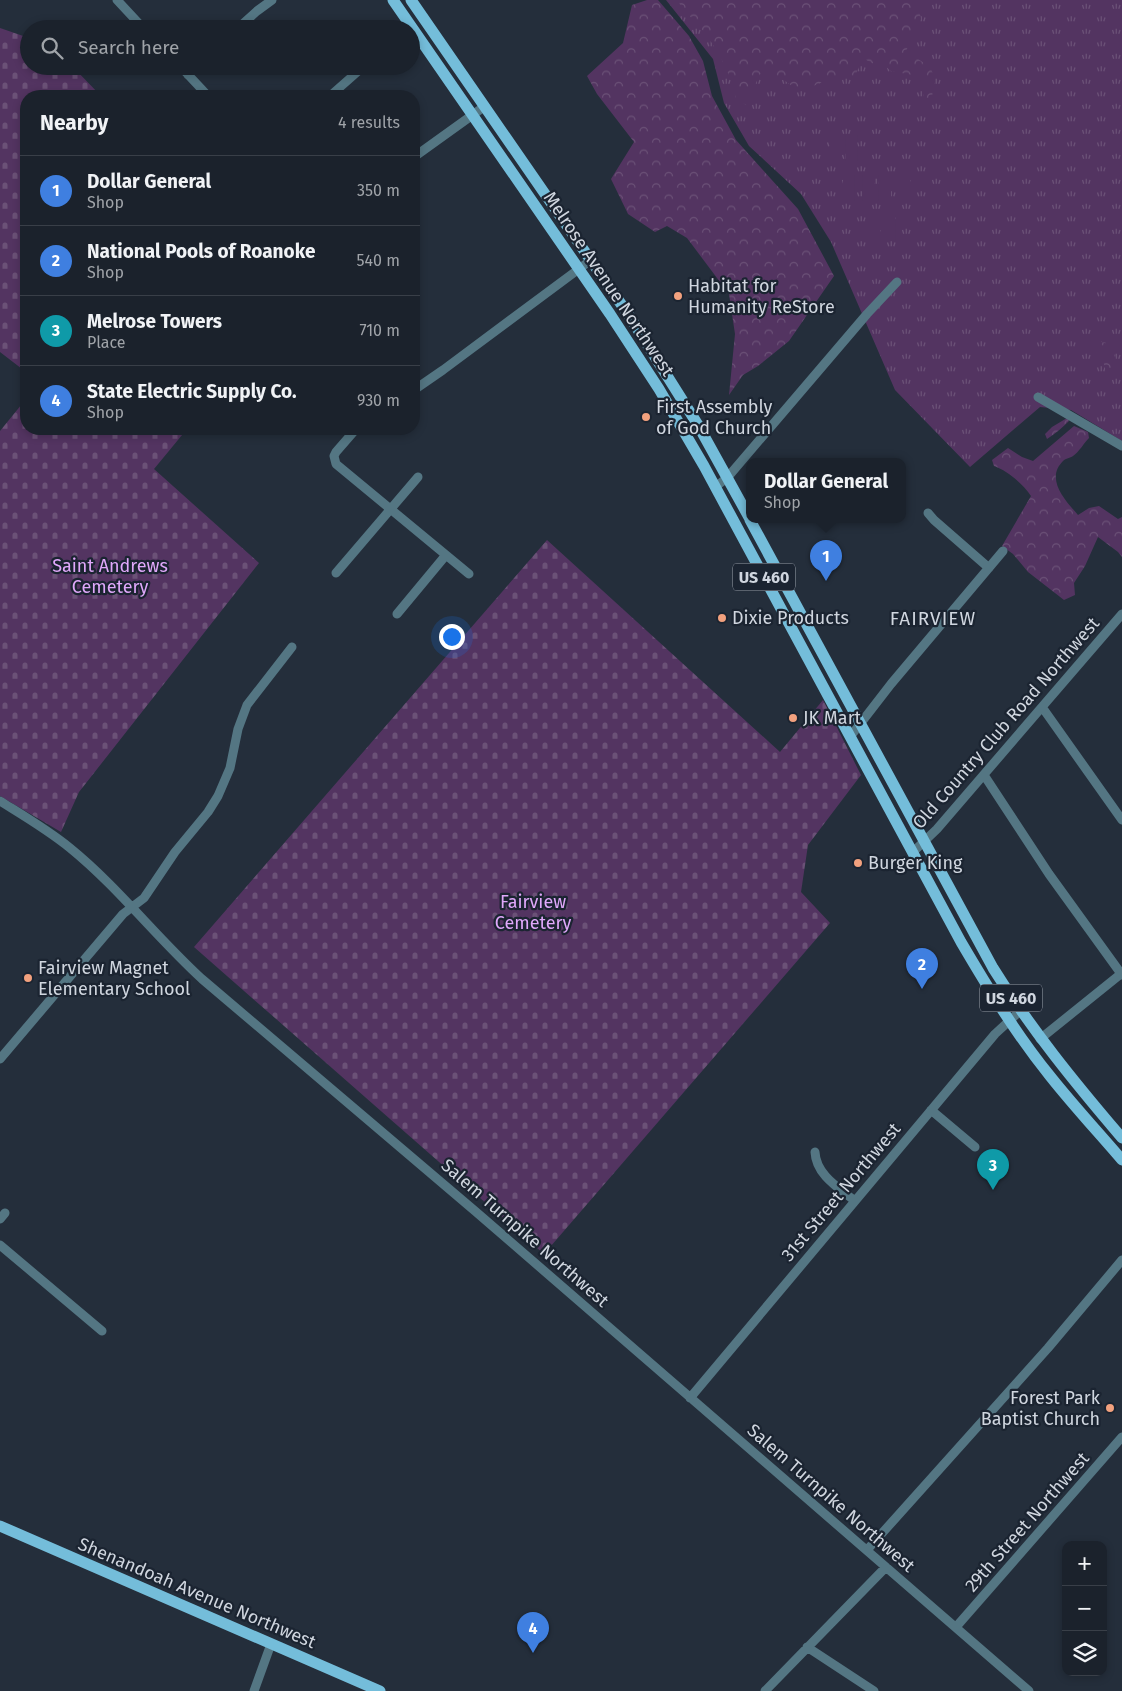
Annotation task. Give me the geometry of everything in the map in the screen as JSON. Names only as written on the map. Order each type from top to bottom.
[{"type":"main road","name":"Melrose Avenue Northwest","points":[[393,0],[406,20]]},
{"type":"main road","name":"Melrose Avenue Northwest","points":[[411,0],[630,317],[670,379],[746,513]]},
{"type":"main road","name":"Melrose Avenue Northwest","points":[[420,40],[579,269],[659,389],[716,487],[961,942],[1009,1020],[1049,1075],[1122,1160]]},
{"type":"main road","name":"Melrose Avenue Northwest","points":[[752,523],[980,946],[1020,1011],[1040,1039],[1122,1138]]},
{"type":"main road","name":"Shenandoah Avenue Northwest","points":[[0,1526],[380,1691]]},
{"type":"street","points":[[118,0],[136,20]]},
{"type":"street","points":[[248,20],[270,1]]},
{"type":"street","points":[[420,25],[426,22]]},
{"type":"street","points":[[188,75],[202,90]]},
{"type":"street","points":[[337,90],[354,75]]},
{"type":"street","points":[[420,153],[484,106]]},
{"type":"street","points":[[420,386],[451,365],[591,260]]},
{"type":"street","points":[[716,487],[727,478],[867,314],[897,282]]},
{"type":"street","points":[[1038,397],[1122,446]]},
{"type":"street","points":[[351,435],[336,452],[334,456],[336,464],[469,574]]},
{"type":"street","points":[[336,573],[418,476]]},
{"type":"street","points":[[928,513],[989,568]]},
{"type":"street","points":[[850,737],[891,684],[1003,551]]},
{"type":"street","points":[[397,614],[446,556]]},
{"type":"street","name":"Old Country Club Road Northwest","points":[[913,852],[937,829],[1122,614]]},
{"type":"street","points":[[0,1059],[124,914],[144,898],[175,852],[208,812],[218,796],[230,768],[238,729],[247,705],[292,647]]},
{"type":"street","points":[[1042,707],[1122,820]]},
{"type":"street","points":[[984,775],[1049,874],[1122,974],[1040,1039]]},
{"type":"street","name":"Salem Turnpike Northwest","points":[[0,801],[36,822],[65,843],[95,870],[177,956],[202,979],[468,1205],[1029,1691]]},
{"type":"street","name":"31st Street Northwest","points":[[690,1398],[995,1034],[1020,1011]]},
{"type":"street","points":[[931,1110],[976,1147]]},
{"type":"street","points":[[815,1152],[818,1166],[825,1176],[855,1201]]},
{"type":"street","points":[[0,1244],[35,1276],[102,1331]]},
{"type":"street","points":[[867,1550],[1048,1348],[1122,1260]]},
{"type":"street","name":"29th Street Northwest","points":[[956,1628],[1122,1437]]},
{"type":"street","points":[[765,1691],[886,1567]]},
{"type":"street","points":[[254,1691],[271,1644]]},
{"type":"street","points":[[807,1647],[874,1691]]},
{"type":"green space","points":[[647,0],[658,0],[689,36],[703,61],[712,96],[736,140],[798,209],[834,276],[789,341],[758,366],[743,375],[729,395],[735,334],[729,294],[687,238],[667,226],[655,232],[628,214],[611,179],[634,142],[597,94],[587,76],[623,43],[632,5]]},
{"type":"green space","points":[[666,0],[1122,0],[1122,441],[1071,410],[1040,407],[970,467],[895,390],[831,242],[801,194],[749,146],[724,103],[713,59]]},
{"type":"green space","points":[[677,0],[917,0],[921,19],[906,51],[930,67],[935,78],[930,109],[923,99],[923,77],[891,71],[884,65],[871,63],[862,57],[855,78],[837,76],[811,87],[796,89],[784,80],[760,74],[746,105],[736,99],[728,74],[712,43]]},
{"type":"green space","points":[[0,28],[20,35],[20,75],[81,75],[95,90],[20,90],[20,367],[0,352]]},
{"type":"green space","points":[[830,135],[842,135],[842,161],[830,161]]},
{"type":"green space","points":[[845,135],[857,135],[858,161],[846,161]]},
{"type":"green space","points":[[898,174],[910,174],[910,200],[898,200]]},
{"type":"green space","points":[[843,175],[854,175],[855,201],[843,201]]},
{"type":"green space","points":[[862,175],[874,175],[874,201],[863,201]]},
{"type":"green space","points":[[878,175],[891,175],[891,201],[879,201]]},
{"type":"green space","points":[[868,215],[880,215],[880,242],[868,242]]},
{"type":"green space","points":[[884,215],[895,215],[896,241],[884,241]]},
{"type":"green space","points":[[1096,339],[1109,345],[1114,351],[1116,364],[1112,372],[1106,372],[1102,356],[1091,348],[1090,345]]},
{"type":"green space","name":"Saint Andrews Cemetery","points":[[20,406],[20,435],[182,435],[154,469],[259,563],[79,792],[61,832],[0,796],[0,431]]},
{"type":"green space","points":[[1067,418],[1069,421],[1047,439],[1045,434],[1052,427]]},
{"type":"green space","points":[[1074,426],[1088,432],[1089,438],[1072,457],[1064,460],[1058,468],[1056,482],[1063,496],[1078,515],[1089,508],[1099,506],[1118,519],[1122,517],[1122,557],[1098,537],[1085,566],[1074,583],[1075,595],[1064,600],[1028,572],[1013,554],[1002,546],[1031,496],[1015,478],[994,466],[992,460],[1008,448],[1022,457],[1033,461]]},
{"type":"green space","name":"Fairview Cemetery","points":[[547,540],[780,752],[823,700],[861,775],[808,845],[801,892],[830,923],[544,1254],[194,947]]},
{"type":"place","name":"Habitat for Humanity ReStore","points":[[678,296]]},
{"type":"place","name":"First Assembly of God Church","points":[[646,417]]},
{"type":"place","name":"Dollar General","points":[[826,581]]},
{"type":"place","name":"Dixie Products","points":[[722,618]]},
{"type":"place","name":"JK Mart","points":[[793,718]]},
{"type":"place","name":"Burger King","points":[[858,863]]},
{"type":"place","name":"Fairview Magnet Elementary School","points":[[28,978]]},
{"type":"place","name":"National Pools of Roanoke","points":[[922,989]]},
{"type":"place","name":"Melrose Towers","points":[[993,1190]]},
{"type":"place","name":"Forest Park Baptist Church","points":[[1110,1408]]},
{"type":"place","name":"State Electric Supply Co.","points":[[533,1653]]},
{"type":"district","name":"FAIRVIEW","points":[[933,618]]}]
